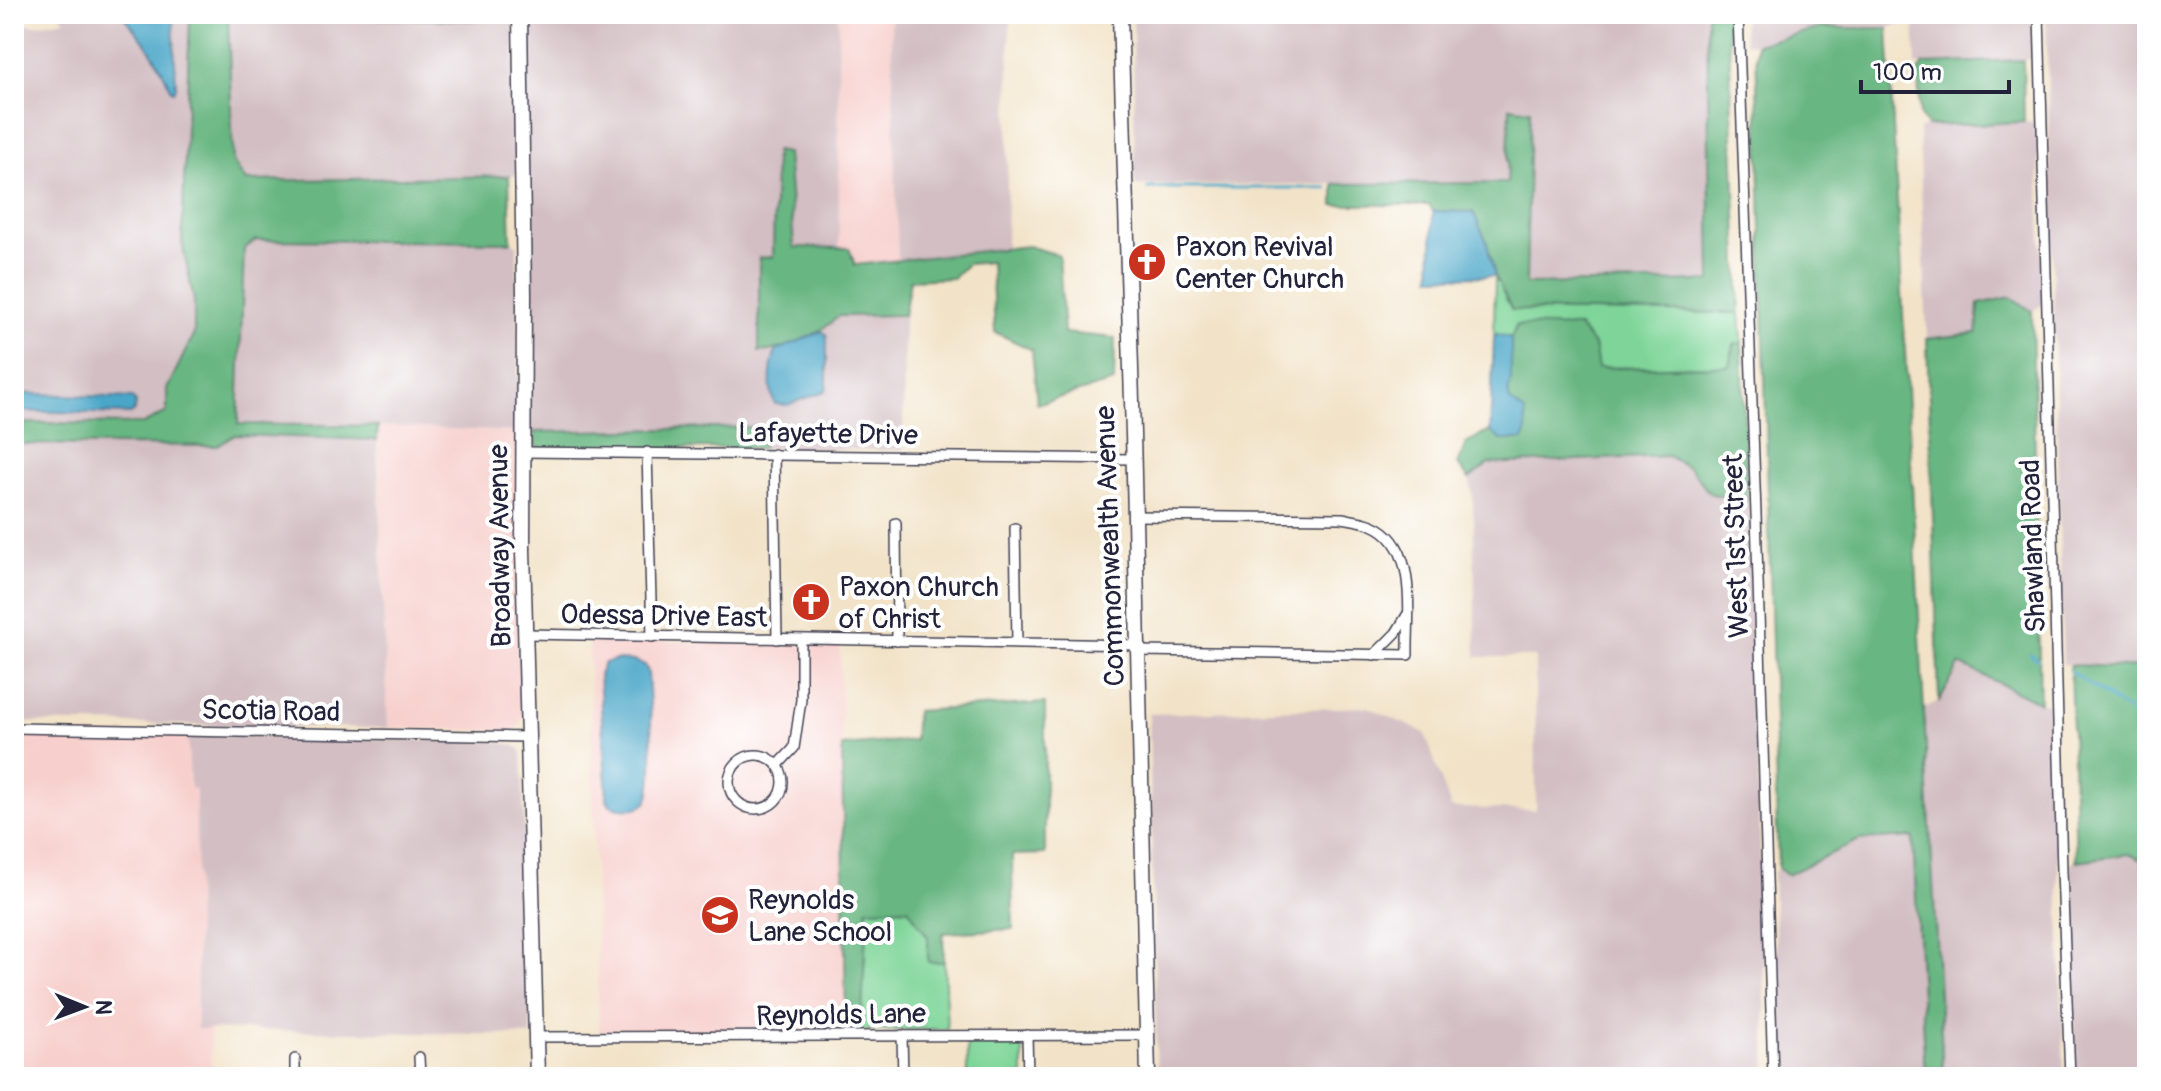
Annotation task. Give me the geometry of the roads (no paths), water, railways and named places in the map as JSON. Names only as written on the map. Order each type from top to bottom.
[{"type":"street","name":"Broadway Avenue","points":[[520,14],[523,452],[537,1077]]},
{"type":"street","name":"Commonwealth Avenue","points":[[1120,14],[1148,1077]]},
{"type":"street","name":"West 1st Street","points":[[1738,14],[1773,1077]]},
{"type":"street","name":"Shawland Road","points":[[2039,14],[2070,1077]]},
{"type":"street","name":"Lafayette Drive","points":[[523,452],[1133,459]]},
{"type":"street","points":[[647,452],[652,637]]},
{"type":"street","points":[[774,454],[777,639]]},
{"type":"street","points":[[1135,516],[1342,518],[1374,525],[1395,543],[1402,555],[1407,577],[1407,613],[1396,633],[1374,655]]},
{"type":"street","points":[[896,523],[897,641]]},
{"type":"street","points":[[1015,528],[1017,642]]},
{"type":"street","name":"Odessa Drive East","points":[[526,634],[1017,642],[1408,655],[1407,613]]},
{"type":"street","points":[[778,765],[794,748],[801,700],[801,640]]},
{"type":"street","name":"Scotia Road","points":[[14,728],[528,737]]},
{"type":"street","points":[[753,754],[770,758],[778,765],[784,781],[783,790],[772,805],[763,809],[745,807],[731,794],[729,776],[738,761],[753,754]]},
{"type":"street","points":[[902,1035],[903,1077]]},
{"type":"street","points":[[1027,1035],[1028,1077]]},
{"type":"street","name":"Reynolds Lane","points":[[536,1037],[1146,1035]]},
{"type":"street","points":[[419,1057],[420,1077]]},
{"type":"street","points":[[295,1059],[295,1077]]},
{"type":"water","points":[[121,14],[173,14],[174,91],[150,50]]},
{"type":"water","points":[[1433,211],[1473,212],[1486,240],[1495,276],[1431,277]]},
{"type":"water","points":[[822,331],[827,335],[825,391],[787,405],[775,404],[771,378],[776,351]]},
{"type":"water","points":[[1497,334],[1511,338],[1508,393],[1510,401],[1525,412],[1526,433],[1523,440],[1501,440],[1490,431],[1494,337]]},
{"type":"water","points":[[14,393],[132,398],[136,402],[131,414],[14,411]]},
{"type":"water","points":[[635,661],[645,665],[648,672],[652,780],[646,803],[634,808],[610,805],[607,799],[599,675],[604,663]]},
{"type":"waterway","points":[[1148,188],[1327,188]]},
{"type":"waterway","points":[[2030,654],[2038,660]]},
{"type":"waterway","points":[[2070,671],[2147,724]]},
{"type":"place","name":"Paxon Revival Center Church","points":[[1147,262]]},
{"type":"place","name":"Paxon Church of Christ","points":[[811,602]]},
{"type":"place","name":"Reynolds Lane School","points":[[720,915]]}]
